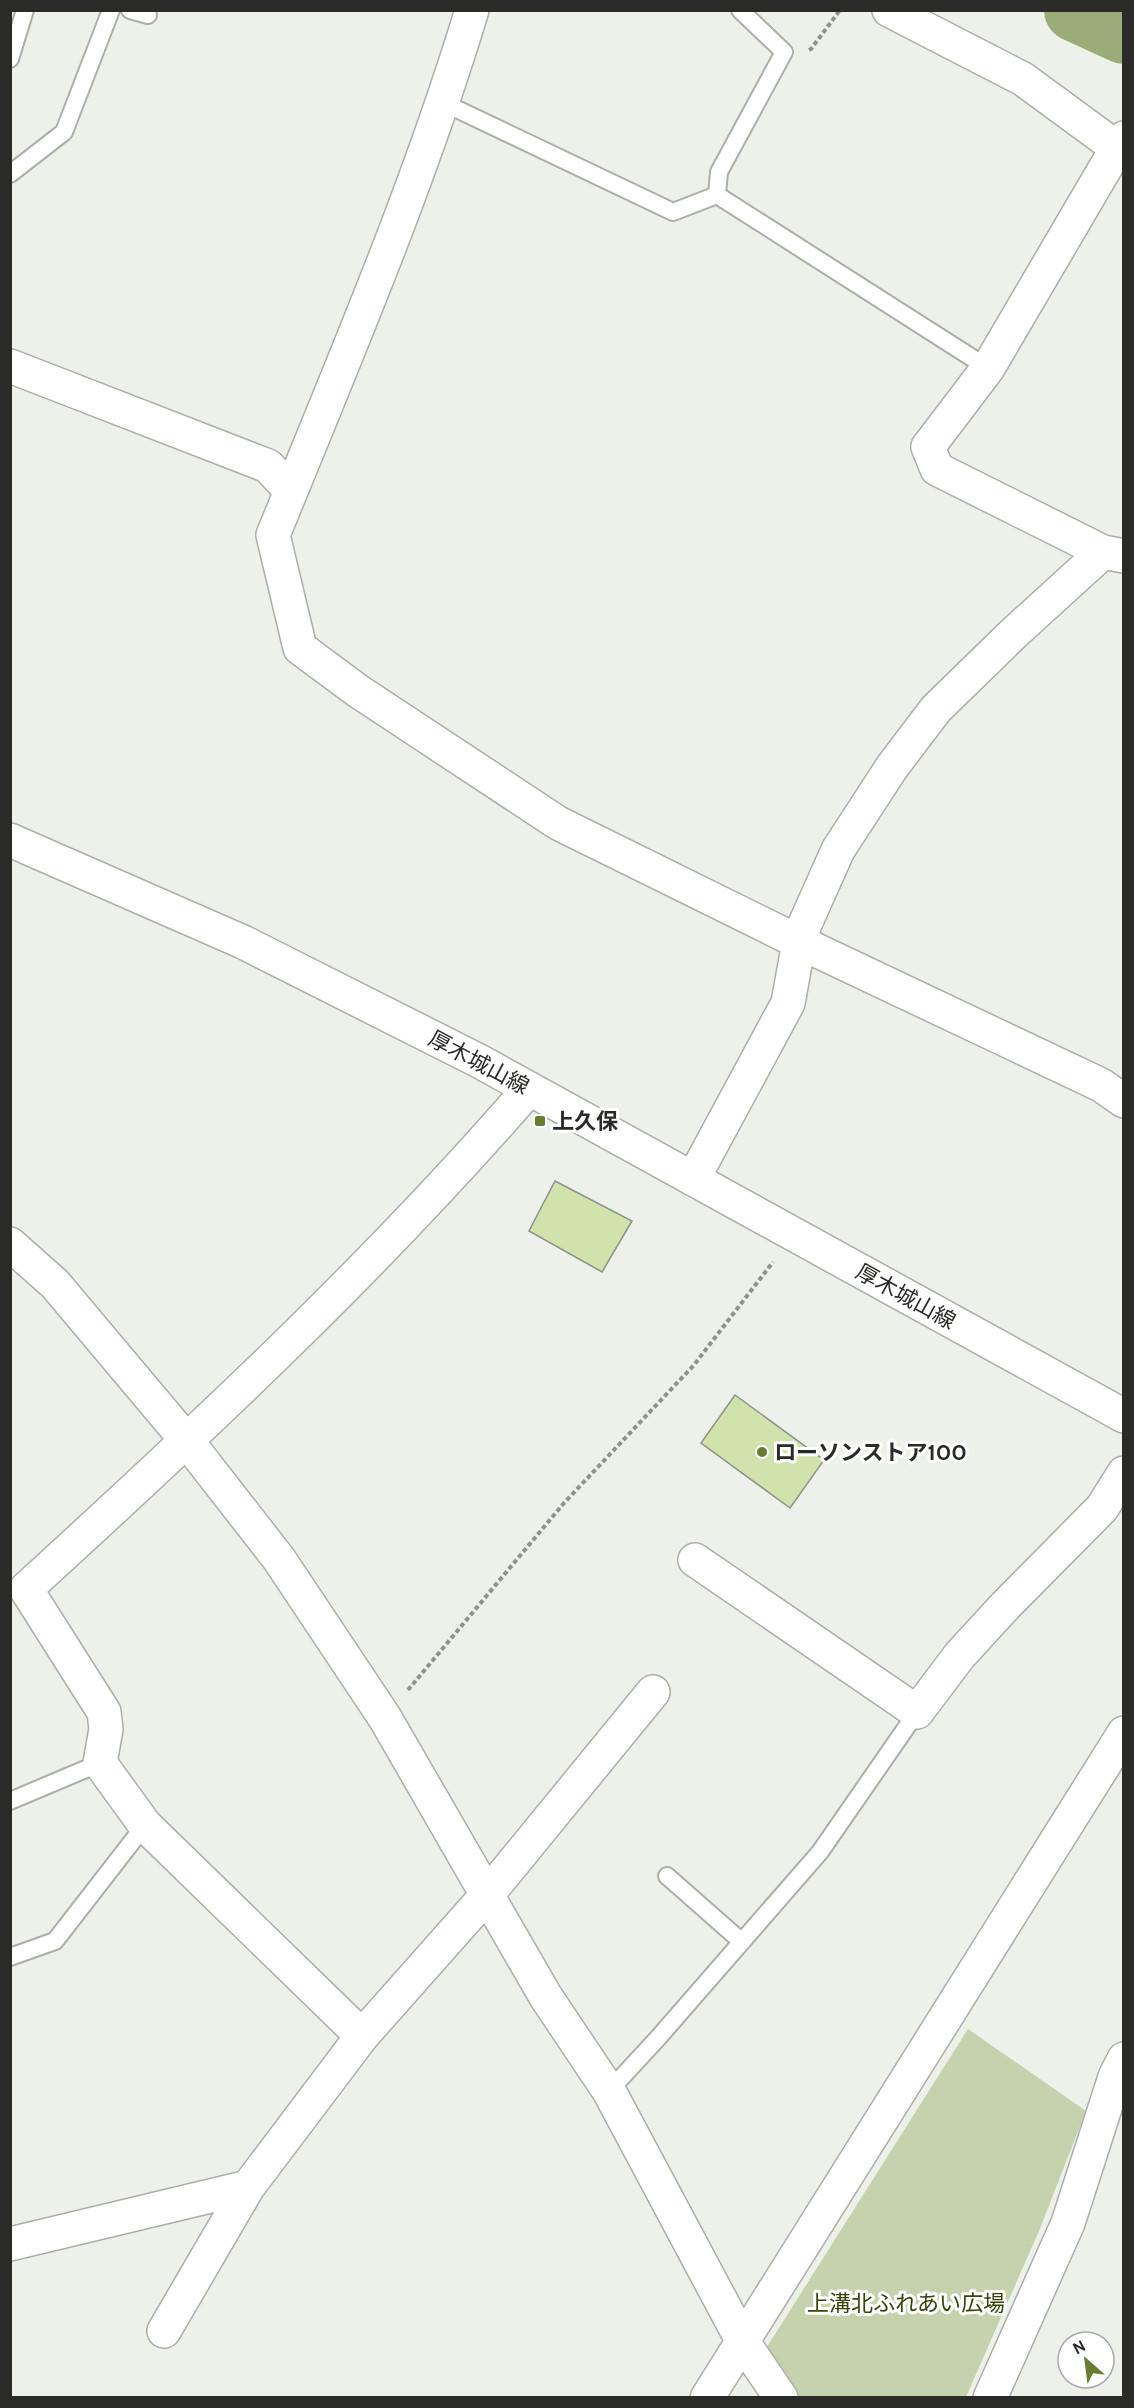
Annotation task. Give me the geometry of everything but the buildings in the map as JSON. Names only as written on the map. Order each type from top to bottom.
[{"type":"street","points":[[472,10],[444,103],[396,232],[273,535],[300,648],[358,691],[558,823],[799,942],[1101,1085],[1124,1101]]},
{"type":"street","points":[[693,1179],[788,1003],[799,942],[838,850],[892,767],[936,708],[1013,634],[1113,554],[937,469],[928,447],[988,368],[1121,145],[1023,79],[889,10]]},
{"type":"street","points":[[10,366],[268,466],[291,491]]},
{"type":"street","name":"厚木城山線","points":[[10,840],[253,947],[479,1061],[1124,1416]]},
{"type":"street","points":[[362,2036],[145,1825],[100,1763],[106,1728],[104,1712],[18,1594],[187,1441],[420,1210],[529,1089]]},
{"type":"street","points":[[10,1244],[55,1284],[187,1441],[279,1560],[385,1718],[546,1997],[609,2091],[743,2342],[781,2397]]},
{"type":"street","points":[[695,1560],[917,1712],[960,1655],[1102,1508],[1124,1473]]},
{"type":"street","points":[[164,2331],[248,2187],[362,2036],[487,1896],[653,1692]]},
{"type":"street","points":[[707,2397],[1124,1733]]},
{"type":"street","points":[[990,2397],[1068,2223],[1115,2077],[1124,2059]]},
{"type":"street","points":[[10,2244],[248,2187]]},
{"type":"lane","points":[[10,59],[25,10]]},
{"type":"lane","points":[[10,174],[64,132],[111,10]]},
{"type":"lane","points":[[130,10],[148,15]]},
{"type":"lane","points":[[717,195],[719,172],[784,52],[740,10]]},
{"type":"lane","points":[[444,103],[673,212],[717,195]]},
{"type":"lane","points":[[717,195],[988,368]]},
{"type":"lane","points":[[609,2091],[820,1852],[917,1712]]},
{"type":"lane","points":[[10,1801],[100,1763]]},
{"type":"lane","points":[[10,1958],[55,1941],[145,1825]]},
{"type":"lane","points":[[667,1876],[742,1942]]},
{"type":"path","points":[[784,52],[811,50],[840,10]]},
{"type":"path","points":[[385,1718],[564,1503],[693,1365],[794,1234]]},
{"type":"green space","name":"上溝北ふれあい広場","points":[[968,2029],[1086,2111],[1039,2231],[966,2397],[800,2397],[765,2350]]},
{"type":"waterway","points":[[1076,10],[1124,32]]},
{"type":"place","name":"上久保","points":[[540,1121]]},
{"type":"place","name":"ローソンストア100","points":[[762,1452]]}]
